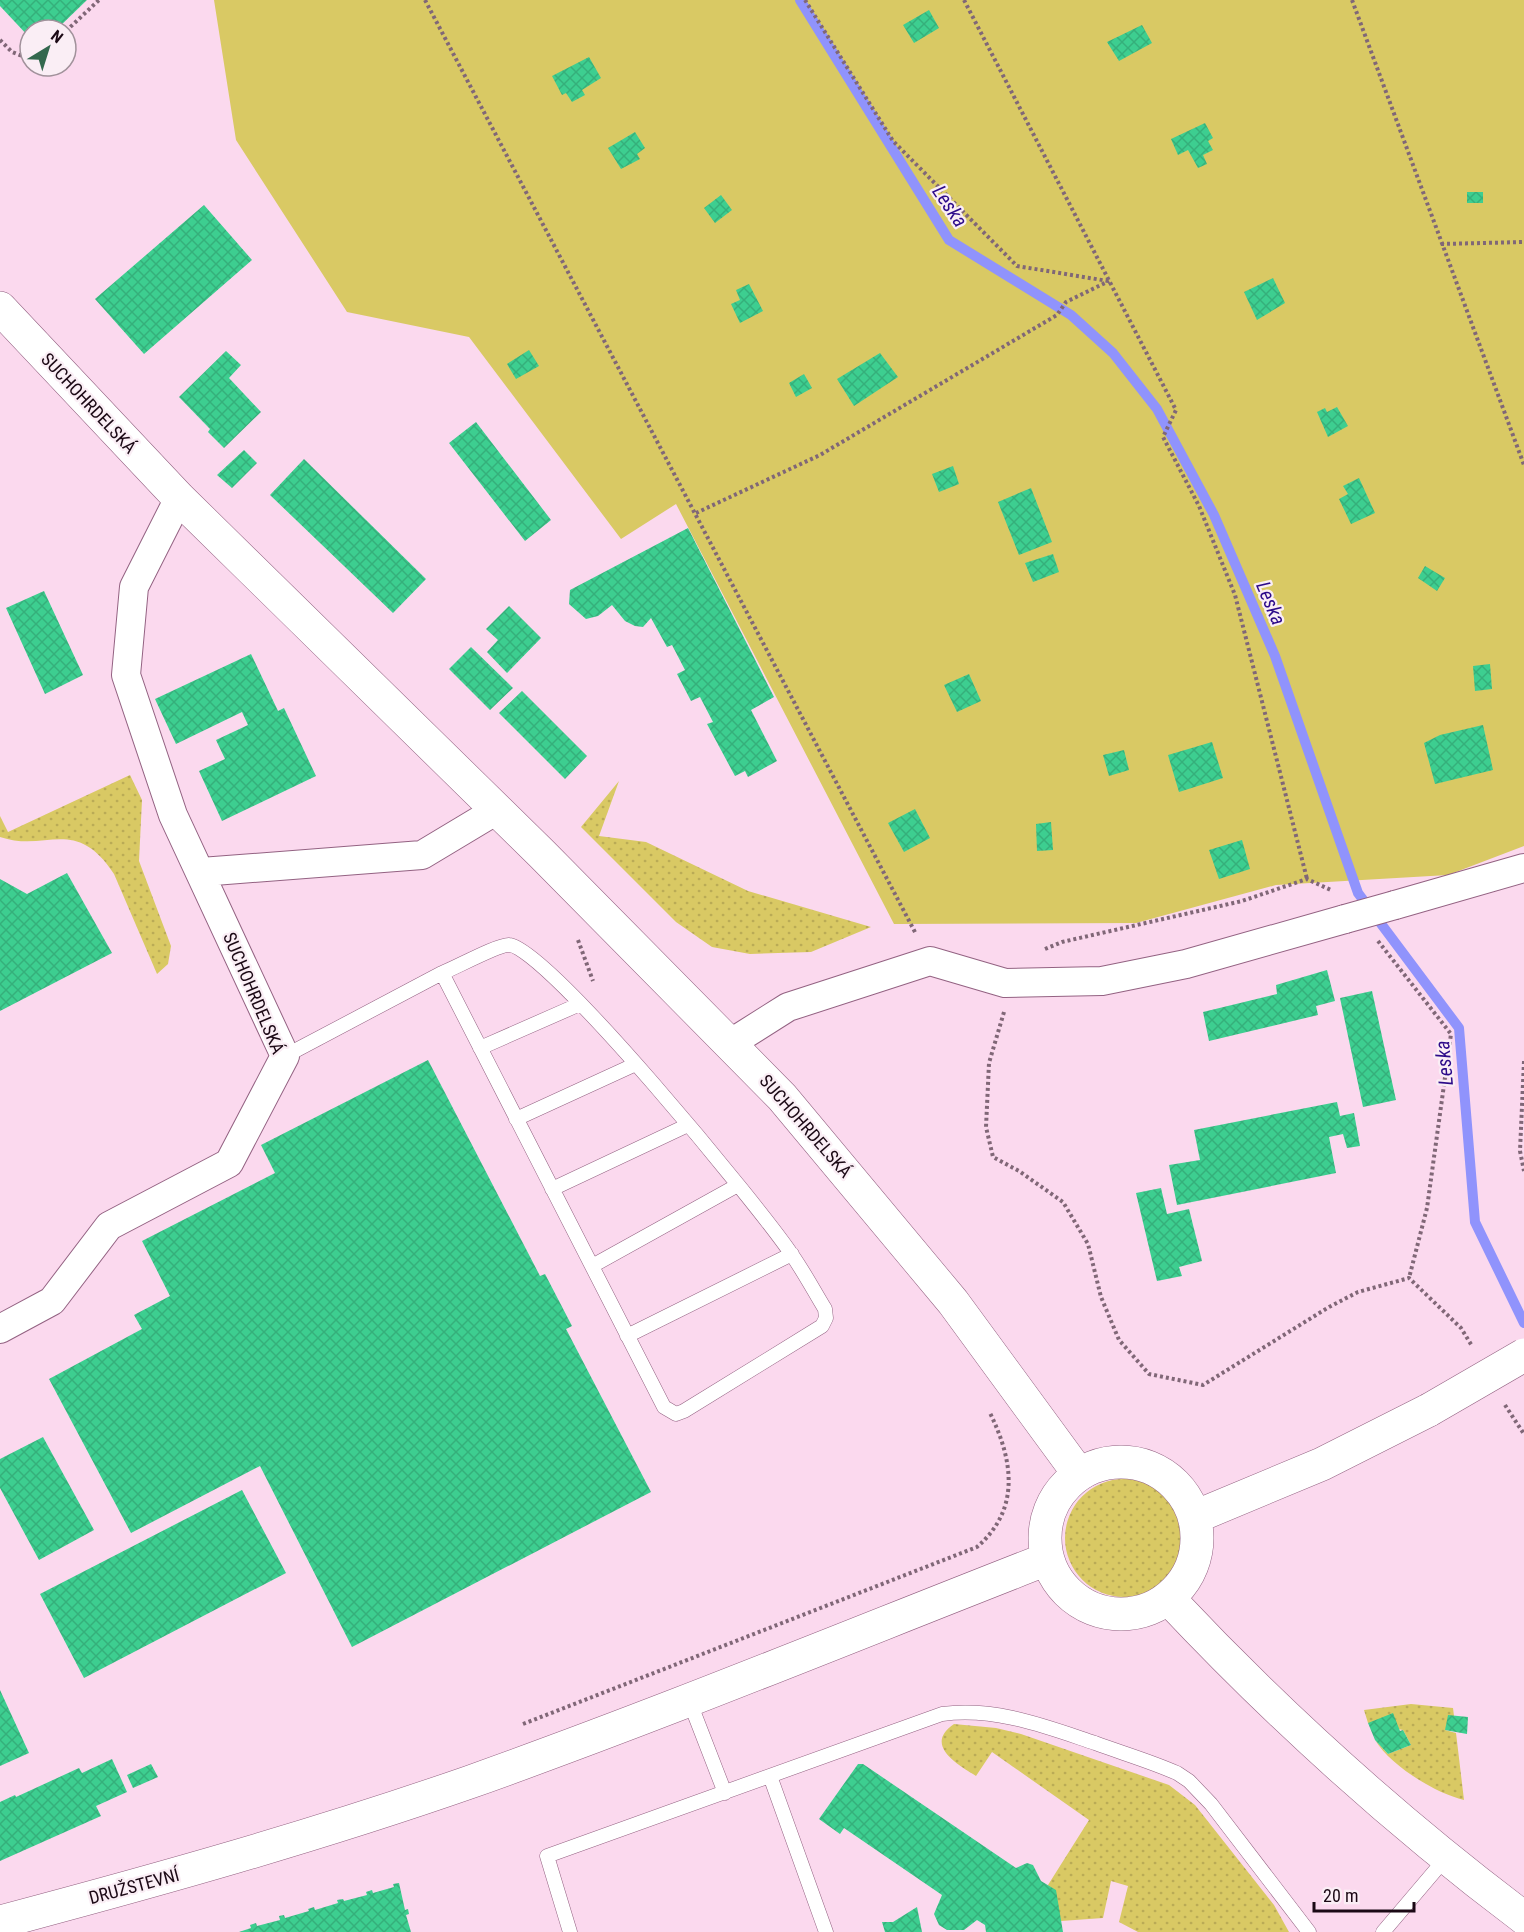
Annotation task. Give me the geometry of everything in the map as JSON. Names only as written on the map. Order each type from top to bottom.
[{"type":"main road","name":"SUCHOHRDELSKÁ","points":[[0,308],[179,498],[497,810],[731,1043],[782,1097],[898,1233],[1079,1474]]},
{"type":"main road","points":[[1194,1516],[1322,1464],[1429,1410],[1524,1355]]},
{"type":"main road","points":[[1124,1462],[1147,1466],[1168,1478],[1184,1495],[1194,1516],[1198,1539],[1194,1562],[1184,1582],[1169,1599],[1150,1609],[1129,1614],[1098,1611],[1069,1595],[1056,1578],[1047,1559],[1044,1535],[1049,1511],[1061,1490],[1079,1474],[1101,1464],[1124,1462]]},
{"type":"main road","name":"DRUŽSTEVNÍ","points":[[0,1923],[268,1847],[471,1781],[689,1700],[1047,1559]]},
{"type":"main road","points":[[1169,1599],[1280,1712],[1444,1858],[1524,1917]]},
{"type":"street","name":"SUCHOHRDELSKÁ","points":[[0,1329],[52,1301],[109,1226],[229,1164],[285,1056],[173,814],[126,675],[134,587],[179,498]]},
{"type":"street","points":[[201,872],[422,855],[497,810]]},
{"type":"street","points":[[731,1043],[788,1008],[930,961],[1005,983],[1102,981],[1186,964],[1524,868]]},
{"type":"lane","points":[[285,1056],[442,974],[507,944],[520,948],[580,1004],[636,1064],[738,1185],[792,1254],[825,1309],[826,1318],[822,1326],[684,1412],[676,1414],[664,1407],[442,974]]},
{"type":"lane","points":[[480,1048],[580,1004]]},
{"type":"lane","points":[[516,1119],[636,1064]]},
{"type":"lane","points":[[552,1189],[688,1125]]},
{"type":"lane","points":[[592,1266],[738,1185]]},
{"type":"lane","points":[[627,1336],[792,1254]]},
{"type":"lane","points":[[689,1700],[725,1792]]},
{"type":"lane","points":[[570,1932],[547,1856],[942,1714],[994,1713],[1031,1722],[1162,1767],[1189,1781],[1211,1804],[1309,1932]]},
{"type":"lane","points":[[770,1776],[826,1932]]},
{"type":"lane","points":[[1383,1932],[1444,1858]]},
{"type":"path","points":[[78,20],[99,0]]},
{"type":"path","points":[[425,0],[930,961]]},
{"type":"path","points":[[805,0],[893,141],[1017,266],[1109,281]]},
{"type":"path","points":[[964,0],[1176,410],[1163,436],[1199,506],[1235,595],[1307,879]]},
{"type":"path","points":[[1352,0],[1440,244],[1524,465]]},
{"type":"path","points":[[0,40],[12,52],[18,54]]},
{"type":"path","points":[[1440,244],[1524,242]]},
{"type":"path","points":[[696,513],[820,455],[1057,315],[1066,302],[1109,281]]},
{"type":"path","points":[[1042,950],[1062,942],[1242,901],[1307,879],[1334,892]]},
{"type":"path","points":[[1371,933],[1451,1034],[1427,1208],[1409,1278]]},
{"type":"path","points":[[578,937],[589,949]]},
{"type":"path","points":[[1005,983],[1004,1016],[989,1063],[986,1127],[993,1156],[1020,1171],[1063,1202],[1088,1244],[1101,1297],[1119,1340],[1149,1374],[1203,1385],[1329,1307],[1358,1292],[1409,1278]]},
{"type":"path","points":[[1524,1060],[1520,1150],[1524,1171]]},
{"type":"path","points":[[1409,1278],[1461,1328],[1478,1357]]},
{"type":"path","points":[[1500,1395],[1524,1434]]},
{"type":"path","points":[[512,1728],[977,1547],[991,1535],[1003,1513],[1009,1487],[1008,1456],[984,1405]]},
{"type":"shaded area","points":[[214,0],[1524,0],[1524,846],[1448,875],[1276,885],[1136,923],[894,924],[676,504],[621,539],[469,337],[347,312],[236,140]]},
{"type":"shaded area","points":[[130,775],[142,800],[139,861],[171,946],[168,964],[157,974],[114,874],[100,856],[86,846],[73,841],[60,839],[17,841],[0,837],[0,816],[8,832]]},
{"type":"shaded area","points":[[619,781],[599,836],[646,842],[748,891],[871,927],[811,952],[750,954],[712,947],[676,922],[581,827]]},
{"type":"shaded area","points":[[1124,1479],[1157,1489],[1173,1505],[1183,1538],[1173,1571],[1157,1587],[1124,1597],[1091,1587],[1075,1571],[1065,1538],[1075,1505],[1091,1489]]},
{"type":"shaded area","points":[[1411,1704],[1453,1708],[1454,1716],[1445,1730],[1456,1733],[1464,1800],[1427,1785],[1403,1769],[1382,1750],[1375,1740],[1388,1754],[1411,1745],[1403,1730],[1368,1723],[1364,1710]]},
{"type":"shaded area","points":[[954,1724],[996,1728],[1021,1734],[1169,1785],[1195,1805],[1274,1905],[1289,1932],[1138,1932],[1119,1922],[1128,1886],[1111,1881],[1103,1918],[1061,1921],[1048,1885],[1089,1820],[992,1752],[976,1776],[961,1766],[947,1754],[943,1747],[942,1739],[945,1732]]},
{"type":"building","points":[[0,0],[87,0],[68,18],[18,18],[18,25],[0,6]]},
{"type":"building","points":[[929,10],[939,28],[914,43],[903,25]]},
{"type":"building","points":[[1142,25],[1152,43],[1119,61],[1107,42]]},
{"type":"building","points":[[589,57],[601,78],[582,90],[585,95],[572,102],[566,93],[562,95],[552,76]]},
{"type":"building","points":[[1205,123],[1213,138],[1208,141],[1213,150],[1203,155],[1207,164],[1198,168],[1188,150],[1178,155],[1171,139]]},
{"type":"building","points":[[635,132],[645,148],[637,154],[640,159],[621,169],[608,148]]},
{"type":"building","points":[[1467,192],[1483,192],[1483,203],[1467,203]]},
{"type":"building","points":[[721,195],[732,210],[715,223],[704,208]]},
{"type":"building","points":[[204,205],[252,260],[144,354],[95,299]]},
{"type":"building","points":[[1273,278],[1285,303],[1257,320],[1244,292]]},
{"type":"building","points":[[749,284],[763,311],[740,323],[731,304],[740,300],[736,290]]},
{"type":"building","points":[[529,350],[539,366],[516,379],[507,364]]},
{"type":"building","points":[[226,351],[241,365],[229,378],[261,412],[224,448],[208,432],[210,429],[179,397]]},
{"type":"building","points":[[880,353],[898,377],[854,406],[837,379]]},
{"type":"building","points":[[804,374],[812,388],[796,397],[789,383]]},
{"type":"building","points":[[1337,407],[1348,426],[1328,437],[1317,412],[1325,408],[1327,412]]},
{"type":"building","points":[[476,422],[551,520],[525,541],[449,443]]},
{"type":"building","points":[[244,450],[257,463],[232,488],[217,475]]},
{"type":"building","points":[[304,459],[426,579],[393,613],[270,495]]},
{"type":"building","points":[[953,466],[959,484],[939,492],[932,474]]},
{"type":"building","points":[[1359,478],[1375,513],[1351,524],[1339,499],[1348,494],[1343,486]]},
{"type":"building","points":[[1031,488],[1052,542],[1019,555],[998,502]]},
{"type":"building","points":[[688,528],[774,697],[751,710],[777,761],[748,777],[745,771],[735,776],[707,724],[713,722],[700,697],[691,701],[677,674],[685,670],[672,645],[667,647],[651,618],[643,627],[635,626],[625,621],[612,605],[598,616],[586,619],[569,604],[570,590]]},
{"type":"building","points":[[1053,554],[1059,572],[1033,582],[1025,563]]},
{"type":"building","points":[[1425,566],[1445,578],[1437,591],[1418,578]]},
{"type":"building","points":[[44,591],[83,675],[45,694],[6,608]]},
{"type":"building","points":[[509,606],[541,638],[507,673],[487,652],[498,640],[486,629]]},
{"type":"building","points":[[471,647],[513,688],[490,710],[449,669]]},
{"type":"building","points":[[251,654],[278,711],[284,708],[316,776],[222,821],[199,771],[225,759],[216,740],[248,725],[242,712],[176,744],[155,699]]},
{"type":"building","points":[[1490,664],[1492,689],[1475,691],[1473,666]]},
{"type":"building","points":[[969,674],[981,701],[957,712],[944,685]]},
{"type":"building","points":[[522,691],[587,756],[565,779],[499,713]]},
{"type":"building","points":[[1483,725],[1493,770],[1435,784],[1424,743],[1440,735]]},
{"type":"building","points":[[1212,742],[1223,778],[1179,792],[1168,755]]},
{"type":"building","points":[[1124,750],[1129,770],[1109,776],[1103,755]]},
{"type":"building","points":[[915,809],[930,838],[904,852],[888,823]]},
{"type":"building","points":[[1051,822],[1053,850],[1037,851],[1036,824]]},
{"type":"building","points":[[1242,840],[1250,869],[1219,879],[1209,850]]},
{"type":"building","points":[[67,873],[112,953],[0,1011],[0,879],[27,894]]},
{"type":"building","points":[[1327,970],[1335,1001],[1316,1006],[1318,1015],[1209,1041],[1203,1012],[1277,994],[1276,985]]},
{"type":"building","points":[[1372,991],[1396,1100],[1363,1107],[1340,998]]},
{"type":"building","points":[[428,1060],[540,1276],[545,1274],[572,1326],[566,1329],[651,1492],[352,1647],[260,1466],[131,1533],[49,1379],[142,1329],[134,1315],[170,1296],[142,1241],[275,1173],[261,1145]]},
{"type":"building","points":[[1337,1102],[1340,1116],[1354,1113],[1360,1146],[1347,1148],[1343,1134],[1329,1137],[1336,1173],[1177,1205],[1169,1165],[1200,1160],[1194,1130]]},
{"type":"building","points":[[1161,1188],[1167,1214],[1189,1209],[1202,1261],[1179,1267],[1182,1276],[1157,1281],[1136,1193]]},
{"type":"building","points":[[43,1437],[94,1530],[39,1560],[0,1488],[0,1459]]},
{"type":"building","points":[[242,1490],[286,1573],[84,1678],[40,1594]]},
{"type":"building","points":[[0,1690],[29,1753],[0,1766]]},
{"type":"building","points":[[1393,1713],[1400,1731],[1403,1730],[1411,1745],[1388,1754],[1375,1740],[1368,1723]]},
{"type":"building","points":[[1448,1715],[1468,1717],[1467,1734],[1445,1730]]},
{"type":"building","points":[[112,1759],[127,1792],[96,1806],[101,1816],[0,1861],[0,1802],[79,1768],[82,1773]]},
{"type":"building","points":[[151,1764],[158,1777],[133,1788],[127,1775]]},
{"type":"building","points":[[858,1764],[863,1764],[1016,1868],[1027,1863],[1033,1865],[1041,1881],[1056,1890],[1063,1932],[986,1932],[985,1925],[977,1920],[964,1930],[947,1930],[939,1925],[934,1914],[942,1895],[844,1828],[840,1834],[819,1819]]},
{"type":"building","points":[[399,1883],[405,1910],[408,1909],[409,1914],[406,1915],[411,1932],[239,1932],[251,1928],[250,1925],[256,1923],[257,1926],[280,1920],[279,1916],[284,1915],[285,1918],[309,1911],[308,1909],[314,1907],[315,1910],[338,1903],[337,1900],[343,1899],[344,1901],[367,1895],[366,1892],[372,1890],[373,1893],[394,1887],[393,1884]]},
{"type":"building","points":[[917,1907],[922,1932],[885,1932],[882,1922],[893,1922]]},
{"type":"waterway","name":"Leska","points":[[800,0],[949,240],[1071,315],[1113,353],[1157,409],[1214,515],[1275,656],[1358,893],[1459,1028],[1475,1222],[1524,1323]]}]
